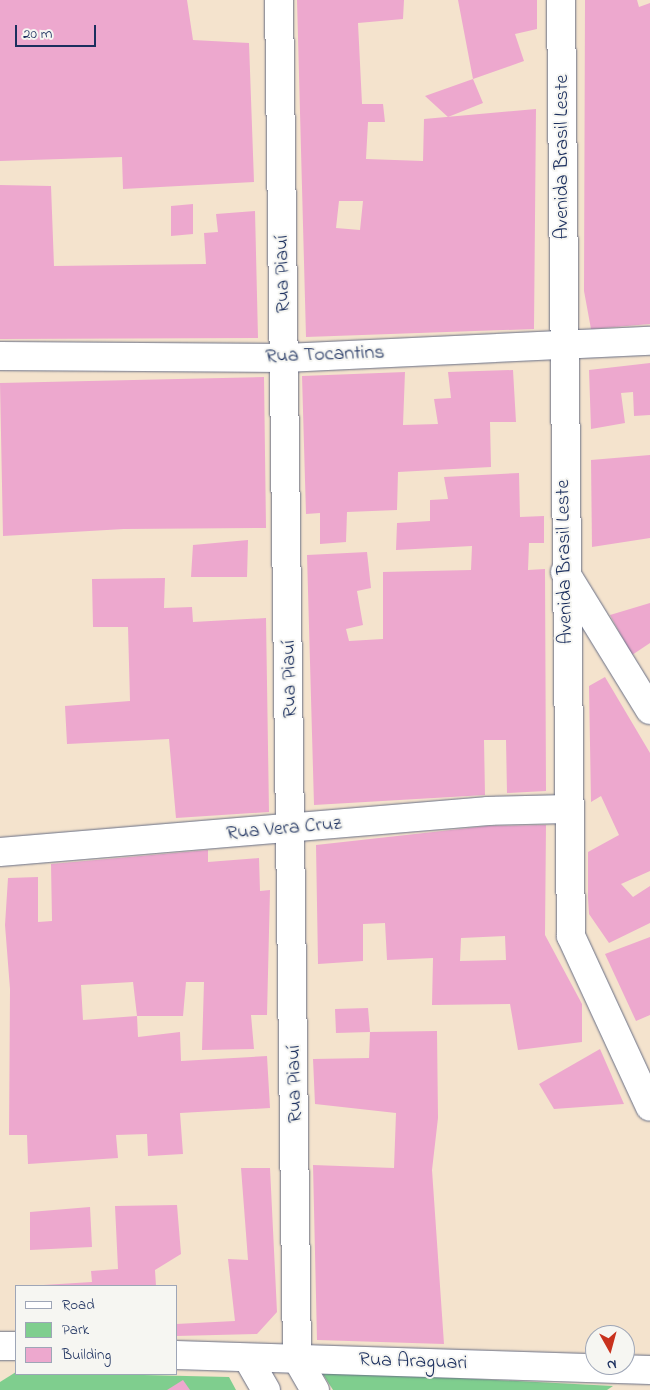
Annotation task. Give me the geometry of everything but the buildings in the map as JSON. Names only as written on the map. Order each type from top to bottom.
[{"type":"street","name":"Rua Piauí","points":[[279,0],[292,828],[297,1358]]},
{"type":"street","name":"Avenida Brasil Leste","points":[[561,0],[565,572],[571,936],[650,1106]]},
{"type":"street","name":"Rua Tocantins","points":[[0,356],[285,358],[563,342],[650,340]]},
{"type":"street","points":[[565,572],[640,671],[650,710]]},
{"type":"street","name":"Rua Vera Cruz","points":[[0,852],[488,811],[568,809]]},
{"type":"street","points":[[0,1346],[15,1346]]},
{"type":"street","name":"Rua Araguari","points":[[178,1355],[248,1359],[297,1358],[650,1370]]},
{"type":"street","points":[[297,1358],[316,1390]]},
{"type":"street","points":[[248,1359],[266,1390]]},
{"type":"green space","points":[[321,1371],[613,1386],[607,1390],[333,1390]]},
{"type":"green space","points":[[15,1373],[15,1375],[229,1377],[236,1390],[0,1390],[0,1382]]}]
